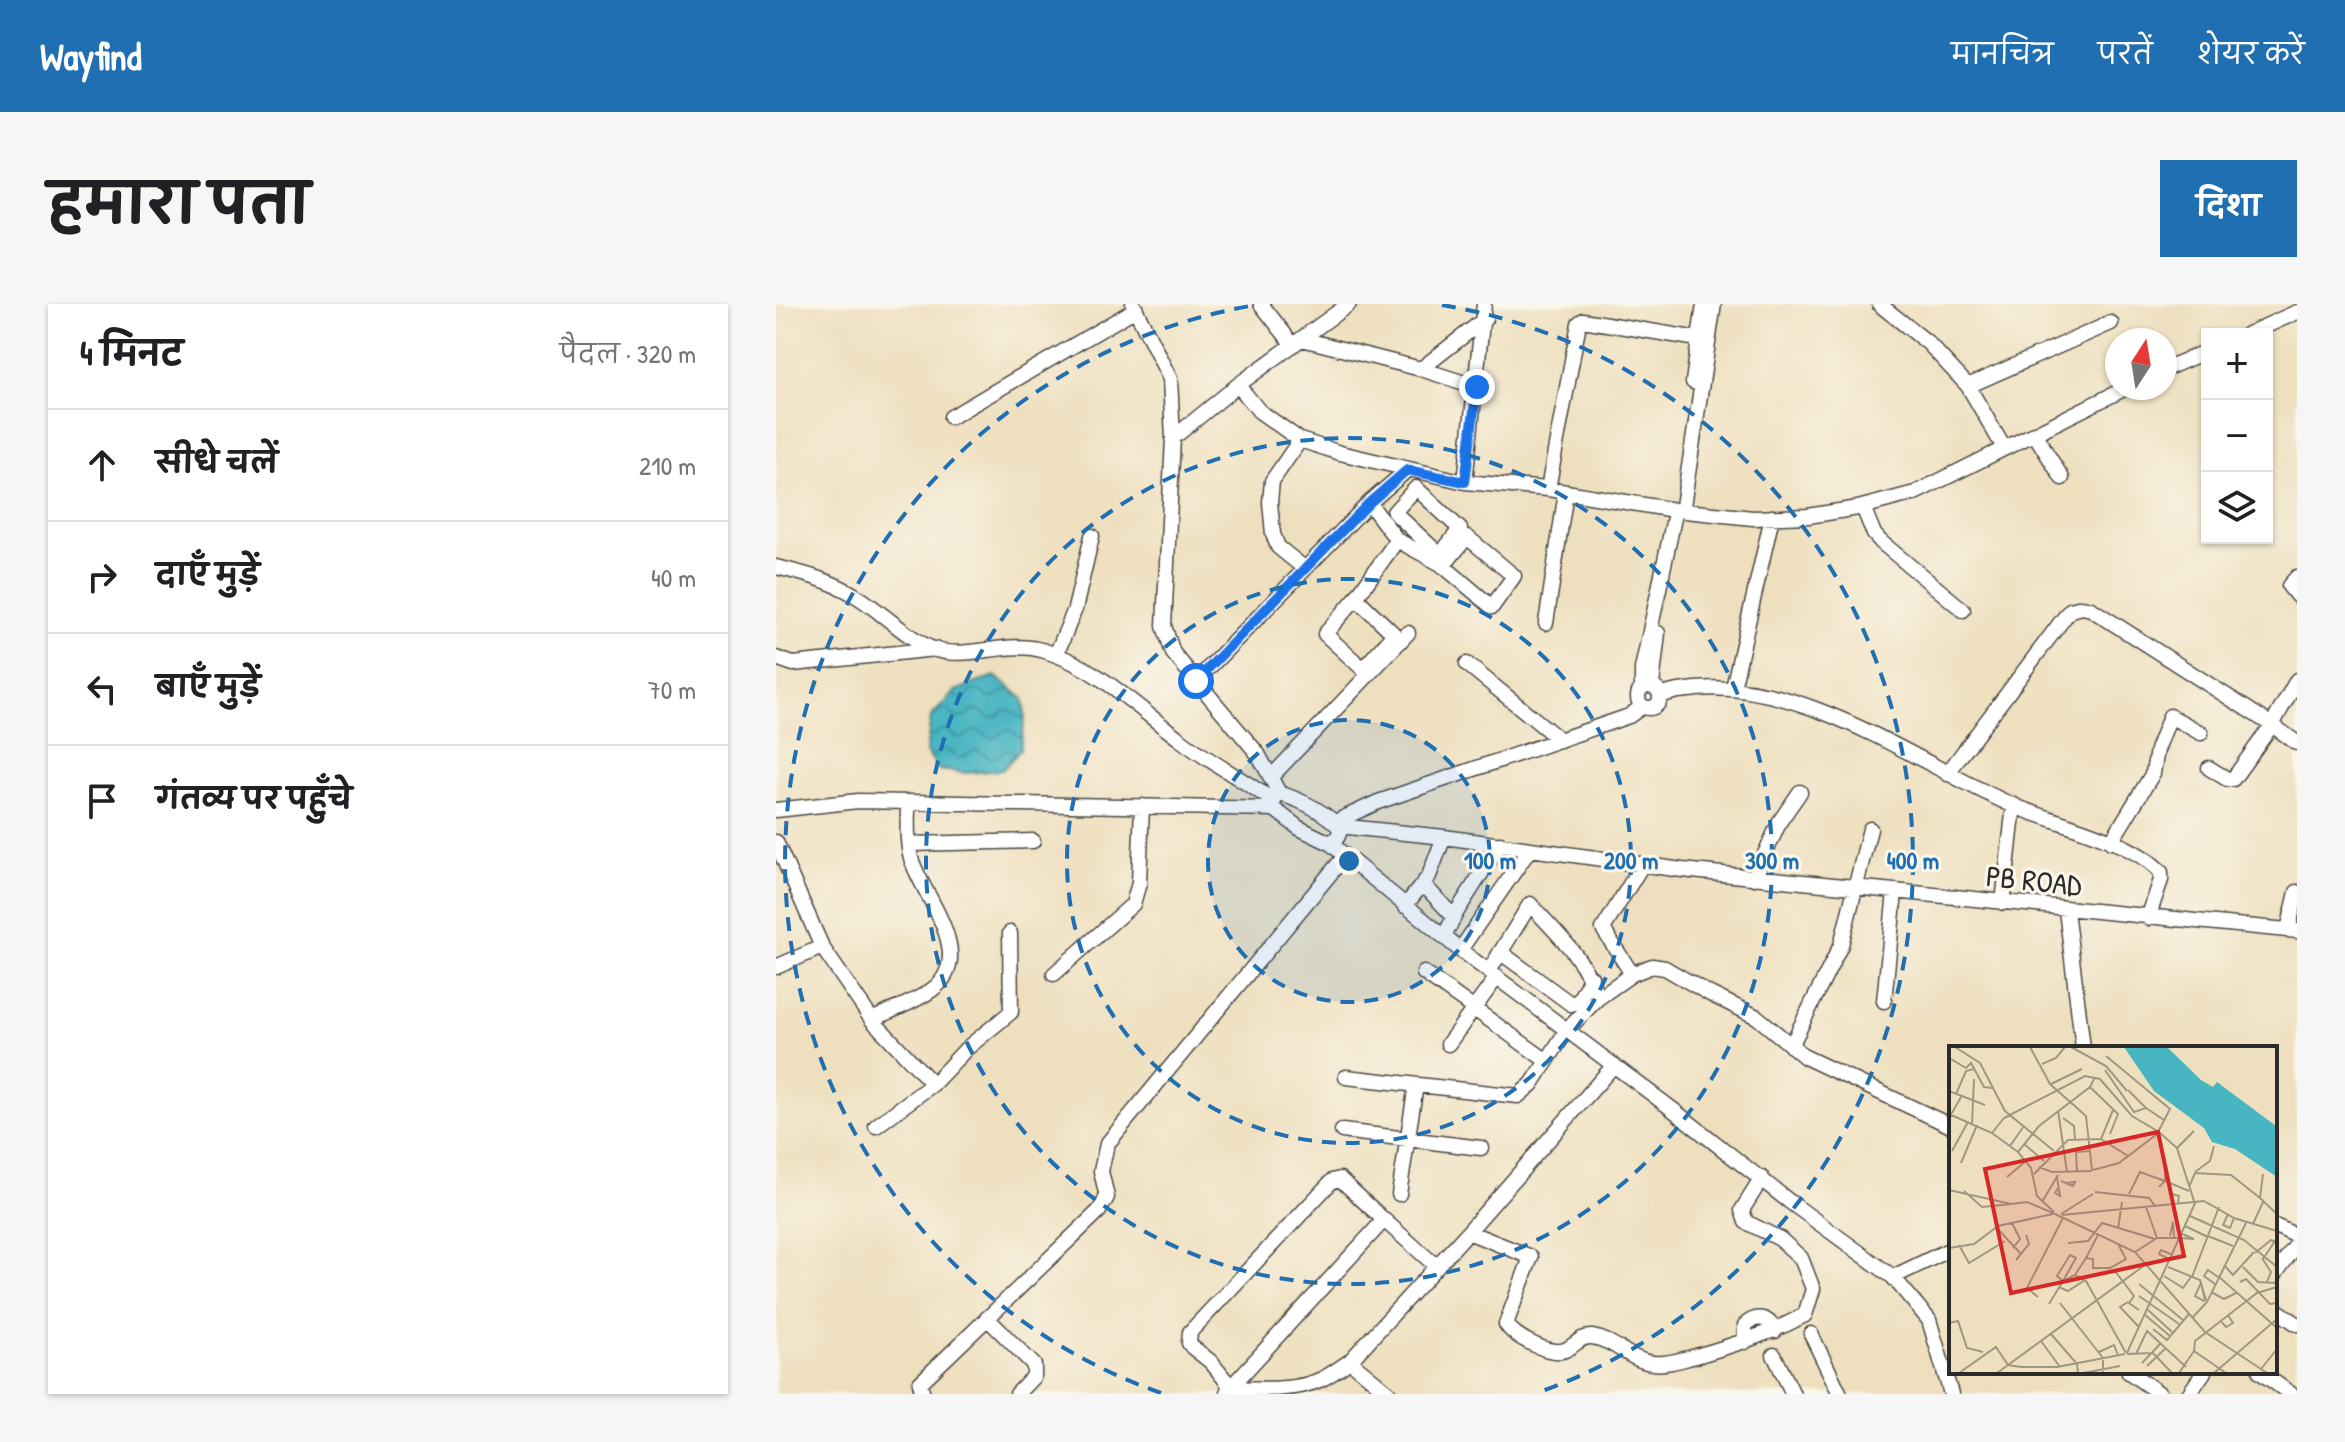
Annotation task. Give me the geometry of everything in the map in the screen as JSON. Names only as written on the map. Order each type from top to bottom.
[{"type":"street","points":[[1261,304],[1298,342],[1421,369],[1477,387]]},
{"type":"street","points":[[1173,438],[1238,385],[1349,304]]},
{"type":"street","points":[[1679,510],[1704,304]]},
{"type":"street","points":[[1336,824],[1378,802],[1629,716],[1643,706],[1653,707],[1659,703],[1642,669],[1679,510],[1714,304]]},
{"type":"street","points":[[1879,304],[1928,343],[1968,386],[2004,448]]},
{"type":"street","points":[[951,417],[1134,307],[1170,379],[1173,438],[1164,626],[1173,653],[1258,754],[1271,777],[1275,801],[1299,828],[1330,843],[1460,950],[1893,1277],[1929,1320],[1947,1364],[1951,1394]]},
{"type":"street","points":[[1421,369],[1485,312]]},
{"type":"street","points":[[1465,482],[1485,312]]},
{"type":"street","points":[[2261,328],[2297,312]]},
{"type":"street","points":[[1548,489],[1579,323],[1583,320],[1698,339]]},
{"type":"street","points":[[1968,386],[2111,323]]},
{"type":"street","points":[[2177,364],[2201,354]]},
{"type":"street","points":[[1238,385],[1259,411],[1300,440],[1407,470],[1465,482],[1548,489],[1679,510],[1772,517],[1808,516],[1863,507],[1915,493],[2105,398]]},
{"type":"street","points":[[2034,433],[2062,478]]},
{"type":"street","points":[[1300,440],[1272,481],[1270,502],[1273,534],[1278,547],[1304,568]]},
{"type":"street","points":[[1196,681],[1304,568],[1373,499],[1407,470]]},
{"type":"street","points":[[1373,499],[1394,512],[1440,555],[1460,529],[1416,488],[1394,512]]},
{"type":"street","points":[[1546,623],[1566,492]]},
{"type":"street","points":[[1373,499],[1397,540],[1443,566],[1492,607],[1514,576],[1467,537],[1443,566]]},
{"type":"street","points":[[1863,507],[1874,534],[1881,542],[1963,610]]},
{"type":"street","points":[[1733,688],[1772,517]]},
{"type":"street","points":[[1056,655],[1075,609],[1092,536]]},
{"type":"street","points":[[1356,598],[1394,634],[1363,669],[1325,634],[1356,598],[1397,540]]},
{"type":"street","points":[[776,567],[832,583],[860,598],[892,623],[935,649]]},
{"type":"street","points":[[2297,577],[2289,586],[2297,596]]},
{"type":"street","points":[[1947,774],[2070,610],[2082,607],[2091,609],[2297,743]]},
{"type":"street","points":[[1271,777],[1408,633]]},
{"type":"street","points":[[776,673],[793,664],[935,649],[958,652],[1010,646],[1043,650],[1098,675],[1223,771],[1247,782],[1275,801],[1336,824],[1340,833],[1330,843]]},
{"type":"street","points":[[776,658],[793,664]]},
{"type":"street","points":[[1467,664],[1560,740]]},
{"type":"street","points":[[2209,768],[2227,779],[2233,779],[2272,725],[2297,680]]},
{"type":"street","points":[[1652,689],[1733,688],[1844,721],[2014,805],[2111,842],[2146,859],[2161,872],[2148,918]]},
{"type":"street","points":[[2111,842],[2153,773],[2157,750],[2170,716],[2201,733]]},
{"type":"street","points":[[1754,878],[1780,821],[1800,792]]},
{"type":"street","points":[[776,810],[858,801],[1142,806],[1275,801]]},
{"type":"street","points":[[872,1020],[933,989],[943,977],[949,958],[942,920],[911,860],[908,802]]},
{"type":"street","points":[[2003,903],[2014,805]]},
{"type":"street","points":[[1054,974],[1133,904],[1139,883],[1142,806]]},
{"type":"street","name":"PB ROAD","points":[[1336,824],[1754,878],[2292,931]]},
{"type":"street","points":[[1791,1046],[1841,945],[1870,829]]},
{"type":"street","points":[[1405,906],[1438,858],[1444,837]]},
{"type":"street","points":[[909,844],[1033,841]]},
{"type":"street","points":[[776,842],[822,947],[872,1020],[933,1084]]},
{"type":"street","points":[[1444,937],[1500,844]]},
{"type":"street","points":[[1460,950],[1530,849]]},
{"type":"street","points":[[923,1394],[920,1383],[1099,1211],[1107,1197],[1101,1171],[1107,1144],[1344,857]]},
{"type":"street","points":[[1632,974],[1603,929],[1642,865]]},
{"type":"street","points":[[1423,884],[1454,917]]},
{"type":"street","points":[[1884,1001],[1895,892]]},
{"type":"street","points":[[2292,931],[2296,901]]},
{"type":"street","points":[[1448,1044],[1474,1009],[1493,974],[1500,952],[1530,904],[1582,962],[1598,998]]},
{"type":"street","points":[[2066,910],[2083,1046]]},
{"type":"street","points":[[876,1126],[933,1084],[966,1049],[1011,1012],[1010,933]]},
{"type":"street","points":[[776,967],[822,947]]},
{"type":"street","points":[[1500,952],[1571,1004],[1578,1002],[1591,977]]},
{"type":"street","points":[[1346,1077],[1518,1096],[1532,1084],[1567,1030],[1598,998],[1632,974],[1652,966],[1665,968],[1757,1017],[1805,1057],[1949,1125]]},
{"type":"street","points":[[1424,973],[1547,1061]]},
{"type":"street","points":[[1228,1390],[1284,1388],[1320,1380],[1350,1361],[1614,1065]]},
{"type":"street","points":[[1399,1194],[1416,1085]]},
{"type":"street","points":[[1342,1131],[1481,1148]]},
{"type":"street","points":[[1468,1232],[1531,1257],[1506,1324],[1511,1333],[1556,1351],[1565,1350],[1587,1337],[1605,1339],[1636,1358],[1654,1364],[1675,1361],[1745,1342],[1745,1325],[1757,1317],[1772,1324],[1775,1331],[1805,1315],[1813,1289],[1801,1258],[1780,1239],[1746,1222],[1742,1215],[1762,1178]]},
{"type":"street","points":[[1228,1390],[1211,1362],[1189,1343],[1190,1332],[1332,1181],[1340,1179],[1344,1182],[1436,1266]]},
{"type":"street","points":[[1228,1390],[1384,1220]]},
{"type":"street","points":[[2277,1227],[2297,1236]]},
{"type":"street","points":[[2277,1271],[2297,1244]]},
{"type":"street","points":[[1893,1277],[1949,1250]]},
{"type":"street","points":[[2277,1310],[2297,1324]]},
{"type":"street","points":[[987,1318],[1034,1365],[1034,1376],[1017,1394]]},
{"type":"street","points":[[1811,1334],[1840,1394]]},
{"type":"street","points":[[1774,1355],[1793,1394]]},
{"type":"street","points":[[1350,1361],[1390,1394]]},
{"type":"street","points":[[2132,1374],[2160,1394]]},
{"type":"street","points":[[2189,1394],[2203,1374]]},
{"type":"street","points":[[2263,1374],[2291,1394]]},
{"type":"water","points":[[995,676],[1024,699],[1025,719],[1020,750],[1002,770],[967,773],[939,770],[926,752],[931,717],[955,691]]},
{"type":"route","points":[[1196,681],[1304,568],[1377,495],[1407,470],[1465,482],[1477,387]]}]
